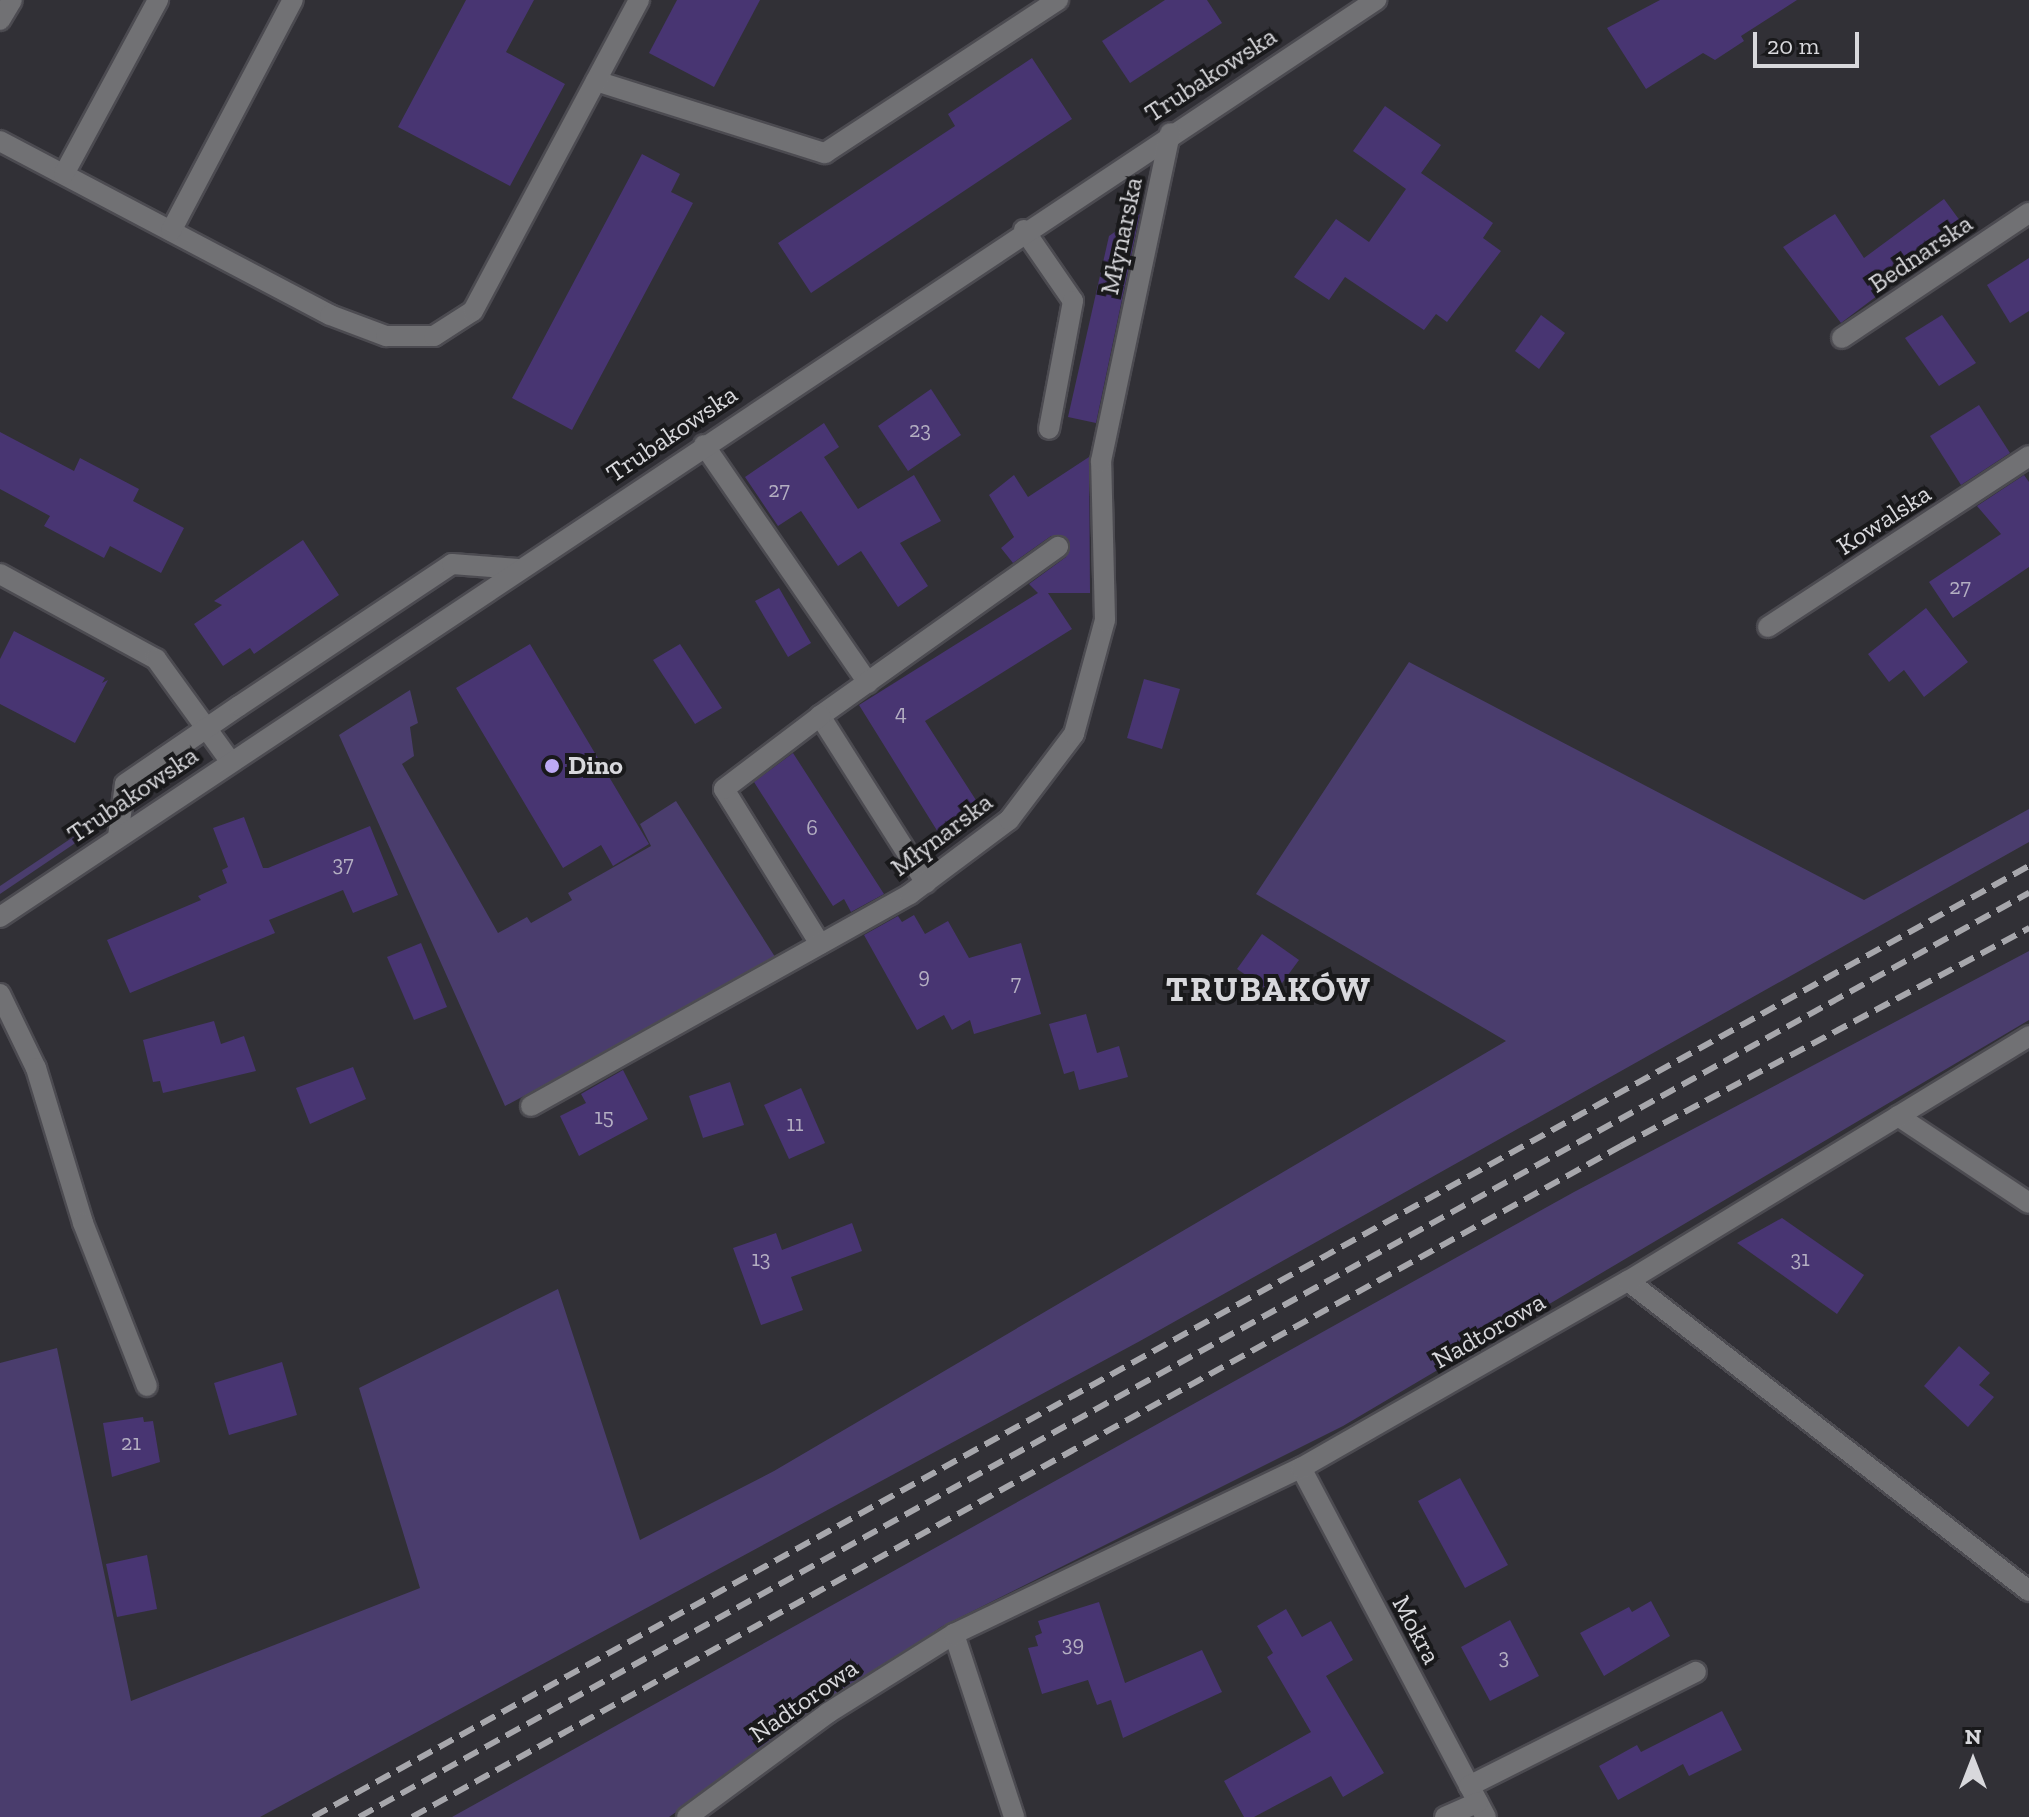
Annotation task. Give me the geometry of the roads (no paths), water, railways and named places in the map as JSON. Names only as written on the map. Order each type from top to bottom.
[{"type":"street","points":[[0,20],[12,0]]},
{"type":"street","points":[[64,174],[158,0]]},
{"type":"street","points":[[171,231],[293,0]]},
{"type":"street","points":[[0,141],[330,315],[386,336],[434,336],[473,311],[639,0]]},
{"type":"street","points":[[596,81],[825,153],[1058,0]]},
{"type":"street","name":"Trubakowska","points":[[0,917],[1024,230],[1376,0]]},
{"type":"street","name":"Młynarska","points":[[531,1106],[926,883],[1009,820],[1074,734],[1105,620],[1101,461],[1170,133]]},
{"type":"street","name":"Bednarska","points":[[1842,338],[2029,213]]},
{"type":"street","points":[[1024,230],[1073,301],[1049,429]]},
{"type":"street","points":[[704,445],[868,683]]},
{"type":"street","name":"Kowalska","points":[[1768,627],[2029,456]]},
{"type":"street","points":[[820,944],[724,789],[820,716],[1058,547]]},
{"type":"street","points":[[118,837],[125,784],[206,728],[452,564],[518,569]]},
{"type":"street","points":[[2,579],[156,659],[230,761]]},
{"type":"street","points":[[820,716],[926,883]]},
{"type":"street","points":[[0,994],[36,1068],[83,1223],[147,1386]]},
{"type":"street","name":"Nadtorowa","points":[[687,1817],[828,1713],[954,1634],[1301,1468],[1628,1281],[2029,1036]]},
{"type":"street","points":[[1898,1116],[2029,1203]]},
{"type":"street","points":[[1628,1281],[2029,1591]]},
{"type":"street","name":"Mokra","points":[[1301,1468],[1477,1802]]},
{"type":"street","points":[[954,1634],[1014,1817]]},
{"type":"street","points":[[1445,1817],[1477,1802],[1696,1672]]},
{"type":"railway","points":[[313,1817],[2029,866]]},
{"type":"railway","points":[[359,1817],[2029,893]]},
{"type":"railway","points":[[412,1817],[1621,1146],[2029,928]]},
{"type":"place","name":"Dino","points":[[552,766]]},
{"type":"district","name":"TRUBAKÓW","points":[[1269,990]]}]
